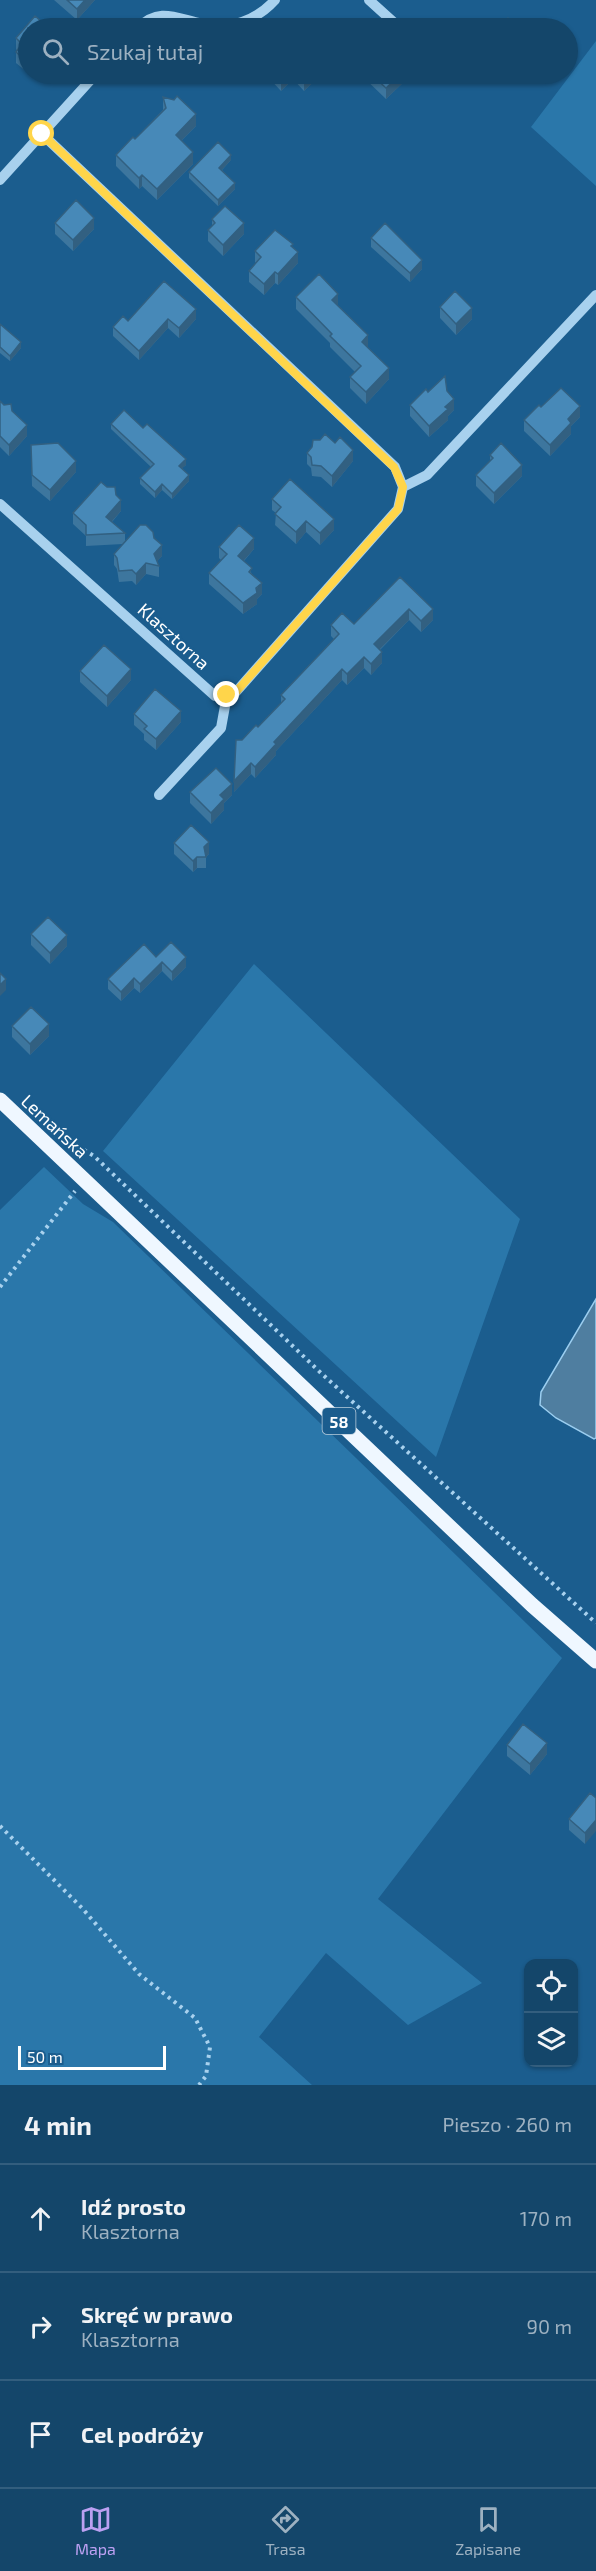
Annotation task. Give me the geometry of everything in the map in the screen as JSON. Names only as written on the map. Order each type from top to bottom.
[{"type":"main road","name":"Lemańska","points":[[0,1100],[84,1179]]},
{"type":"main road","name":"58","points":[[84,1179],[524,1596],[596,1661]]},
{"type":"street","points":[[255,18],[264,13],[275,0]]},
{"type":"street","points":[[369,0],[389,18]]},
{"type":"street","points":[[151,18],[160,14],[176,18]]},
{"type":"street","points":[[0,180],[87,84]]},
{"type":"street","points":[[42,134],[394,467],[403,487],[398,509],[235,693],[227,695],[221,728],[159,795]]},
{"type":"street","points":[[403,487],[427,475],[596,296]]},
{"type":"street","name":"Klasztorna","points":[[0,504],[215,696],[227,695]]},
{"type":"path","points":[[68,1140],[94,1156],[322,1374],[596,1623]]},
{"type":"path","points":[[0,1287],[84,1179]]},
{"type":"path","points":[[0,1826],[82,1908],[139,1974],[195,2018],[210,2047],[206,2076],[199,2085]]},
{"type":"shaded area","points":[[596,41],[596,186],[531,127],[564,84],[578,84],[578,65]]},
{"type":"shaded area","points":[[254,964],[520,1219],[436,1457],[103,1151]]},
{"type":"shaded area","points":[[44,1167],[83,1204],[113,1222],[562,1658],[378,1899],[482,1983],[408,2025],[326,1953],[259,2037],[312,2085],[0,2085],[0,1210]]},
{"type":"shaded area","points":[[596,1299],[596,1438],[594,1439],[556,1418],[540,1405],[541,1392]]},
{"type":"building","points":[[67,0],[85,0],[77,9]]},
{"type":"building","points":[[177,96],[196,114],[176,135],[193,152],[157,189],[142,175],[139,178],[116,155],[166,108],[163,97],[174,100]]},
{"type":"building","points":[[218,142],[231,155],[219,168],[235,183],[218,200],[189,172]]},
{"type":"building","points":[[76,200],[94,218],[73,240],[55,223]]},
{"type":"building","points":[[225,206],[244,223],[223,245],[208,230],[215,223],[212,219]]},
{"type":"building","points":[[385,223],[422,260],[410,273],[371,238]]},
{"type":"building","points":[[275,230],[293,244],[291,246],[298,252],[278,274],[275,272],[264,284],[249,271],[261,257],[255,251]]},
{"type":"building","points":[[319,274],[338,294],[332,300],[368,335],[362,342],[389,368],[366,392],[350,377],[361,366],[330,336],[332,334],[296,297]]},
{"type":"building","points":[[164,281],[196,309],[179,328],[168,319],[139,351],[113,327],[123,316],[128,321]]},
{"type":"building","points":[[455,291],[472,308],[456,324],[440,307]]},
{"type":"building","points":[[0,324],[21,342],[10,356],[0,347]]},
{"type":"building","points":[[445,376],[447,391],[454,399],[445,407],[448,409],[429,426],[410,405],[426,389],[428,392]]},
{"type":"building","points":[[561,388],[580,406],[568,419],[571,423],[550,445],[524,420]]},
{"type":"building","points":[[0,401],[4,405],[11,404],[12,411],[27,425],[9,445],[0,436]]},
{"type":"building","points":[[124,410],[143,428],[147,424],[186,459],[179,466],[189,475],[172,494],[162,484],[155,492],[140,478],[154,464],[111,424]]},
{"type":"building","points":[[325,434],[335,443],[340,437],[353,450],[332,476],[321,466],[312,465],[311,457],[307,453],[312,447],[313,440],[320,440]]},
{"type":"building","points":[[58,443],[76,461],[50,490],[32,475],[31,445]]},
{"type":"building","points":[[501,443],[522,465],[494,493],[476,475],[493,458],[490,455]]},
{"type":"building","points":[[290,479],[334,519],[320,533],[306,521],[296,532],[275,514],[281,507],[272,499]]},
{"type":"building","points":[[101,482],[107,487],[115,487],[116,495],[121,500],[106,517],[125,533],[86,535],[86,525],[73,513]]},
{"type":"building","points":[[140,525],[146,525],[153,532],[154,538],[162,545],[154,554],[159,566],[146,563],[136,574],[132,570],[119,571],[114,554]]},
{"type":"building","points":[[239,525],[254,538],[238,556],[252,568],[249,572],[262,583],[256,588],[257,593],[243,603],[209,573],[227,554],[219,547]]},
{"type":"building","points":[[400,577],[433,609],[421,621],[409,609],[374,644],[382,652],[371,664],[364,657],[347,674],[342,669],[274,742],[276,744],[255,767],[251,763],[234,781],[236,740],[242,740],[256,725],[258,727],[285,699],[281,695],[339,634],[331,625],[342,613],[354,624]]},
{"type":"building","points":[[104,645],[131,669],[107,696],[80,671]]},
{"type":"building","points":[[155,689],[181,711],[156,739],[144,729],[147,726],[134,714]]},
{"type":"building","points":[[216,768],[232,784],[220,795],[224,799],[211,813],[190,792]]},
{"type":"building","points":[[191,825],[209,842],[204,847],[206,857],[197,857],[193,861],[174,843]]},
{"type":"building","points":[[48,917],[67,935],[50,953],[31,934]]},
{"type":"building","points":[[171,942],[186,957],[172,972],[162,962],[140,984],[134,978],[121,992],[108,979],[144,944],[156,957]]},
{"type":"building","points":[[0,973],[6,979],[0,985]]},
{"type":"building","points":[[31,1007],[49,1024],[30,1044],[12,1026]]},
{"type":"building","points":[[523,1724],[547,1743],[530,1764],[507,1745]]},
{"type":"building","points":[[590,1793],[596,1798],[596,1820],[585,1833],[569,1819]]},
{"type":"route","points":[[42,134],[394,467],[403,487],[398,509],[235,693],[227,695]]}]
